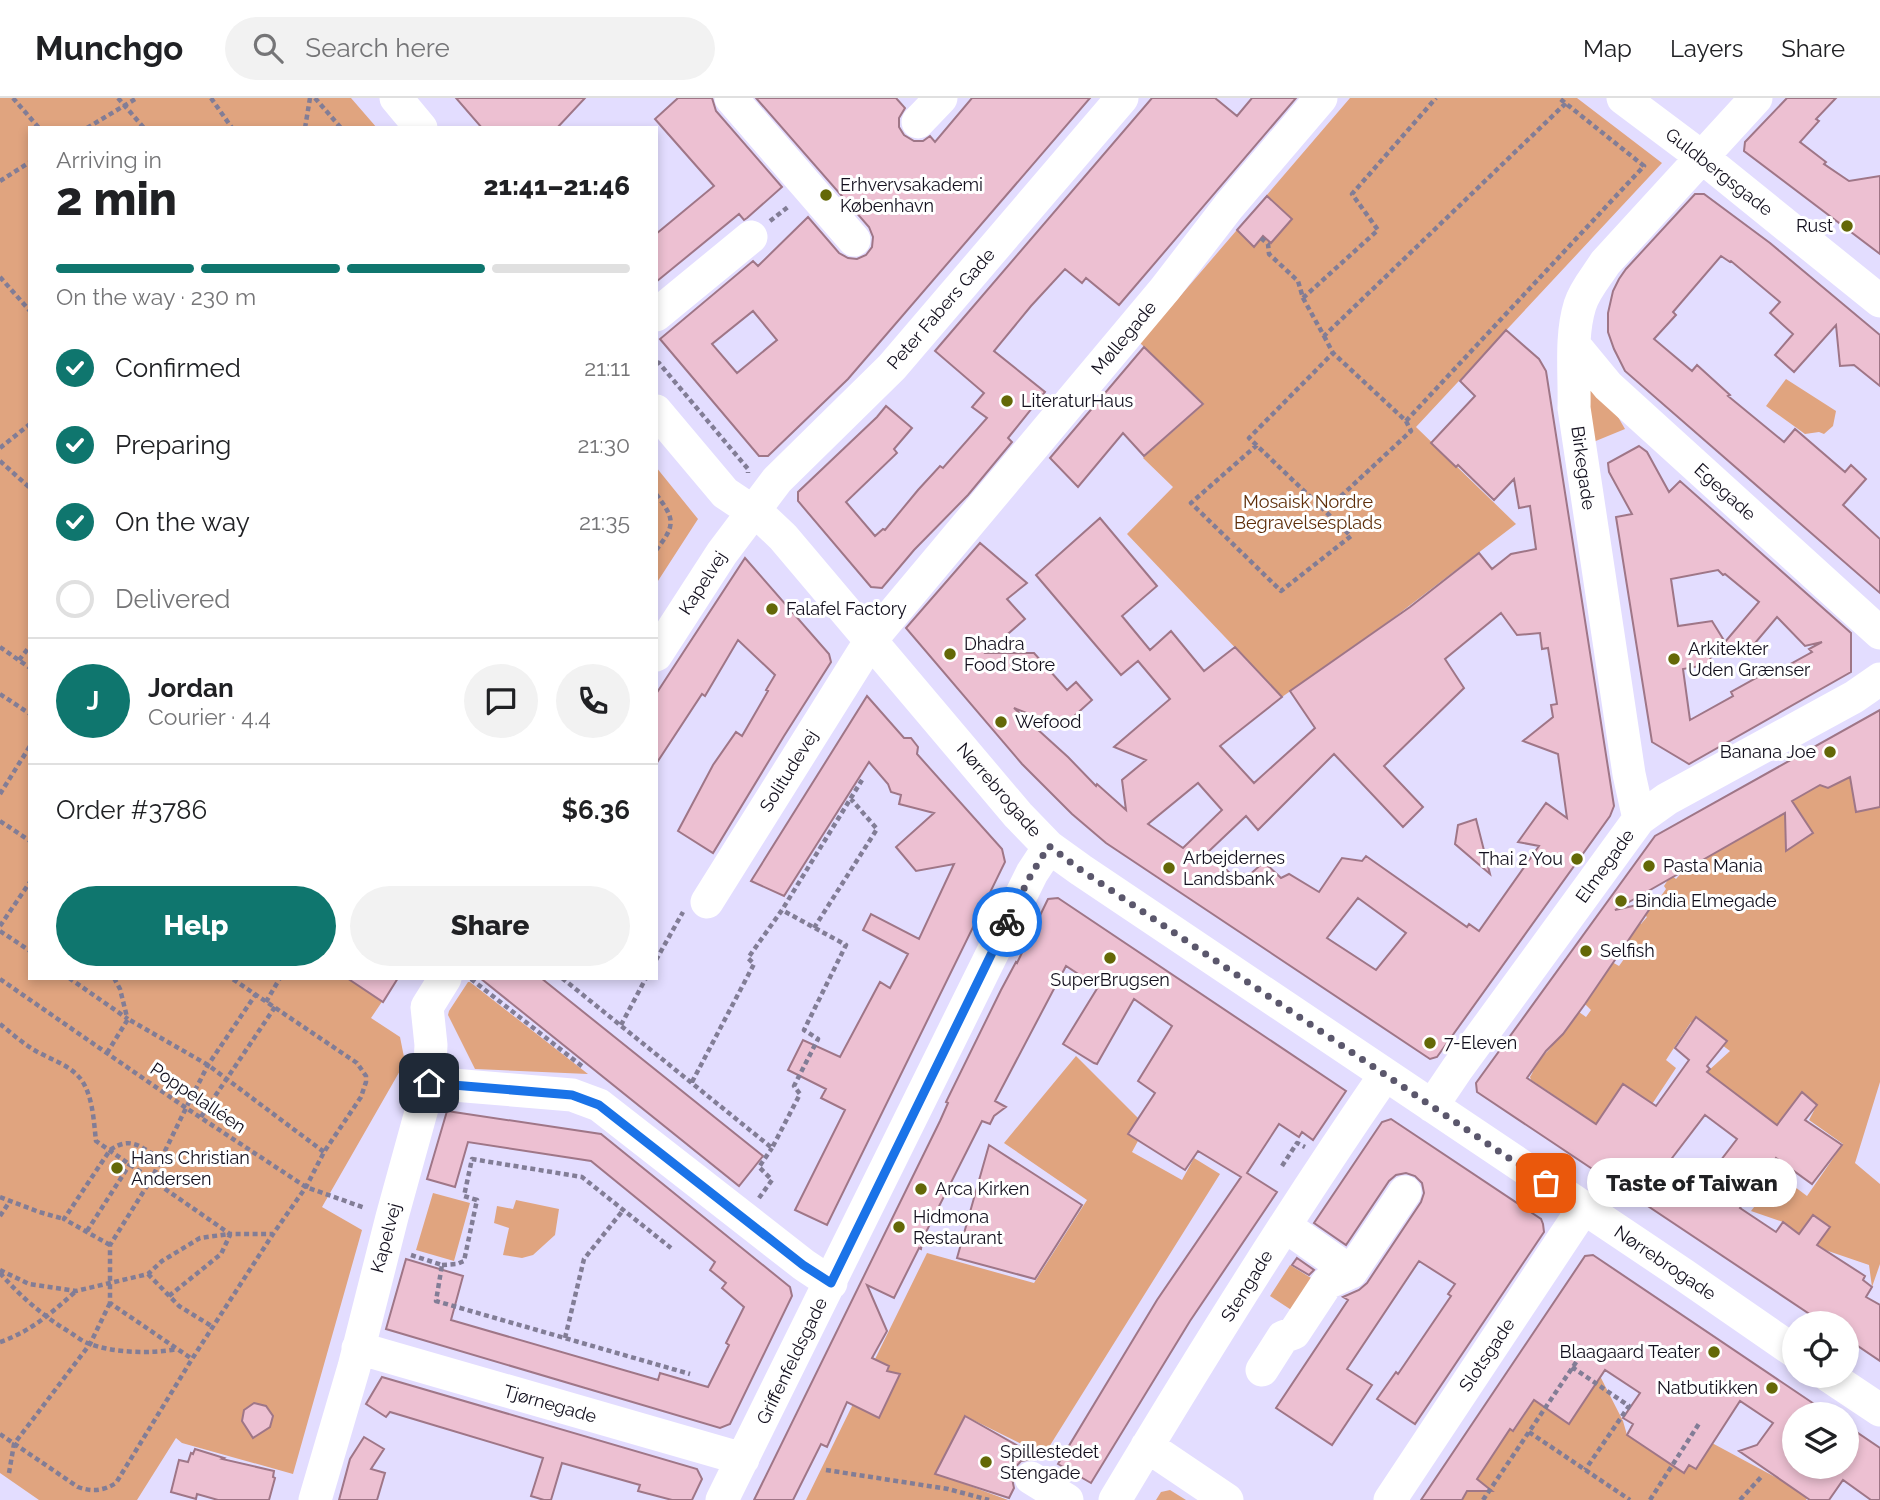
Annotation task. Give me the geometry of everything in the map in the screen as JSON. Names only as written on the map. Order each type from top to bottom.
[{"type":"street","points":[[396,98],[419,126]]},
{"type":"street","points":[[731,98],[854,240]]},
{"type":"street","points":[[918,122],[941,98]]},
{"type":"street","name":"Peter Fabers Gade","points":[[753,512],[777,480],[892,368],[1122,98]]},
{"type":"street","name":"Møllegade","points":[[871,640],[1321,98]]},
{"type":"street","name":"Guldbergsgade","points":[[1623,98],[1703,158],[1880,301]]},
{"type":"street","name":"Birkegade","points":[[1639,819],[1629,774],[1574,408],[1575,346],[1580,303],[1605,262],[1756,98]]},
{"type":"street","points":[[658,313],[751,237]]},
{"type":"street","name":"Egegade","points":[[1575,346],[1608,386],[1880,633]]},
{"type":"street","name":"Nørrebrogade","points":[[658,413],[725,493],[783,537],[1018,815],[1049,846],[1782,1343]]},
{"type":"street","name":"Kapelvej","points":[[658,652],[722,553],[753,512]]},
{"type":"street","name":"Solitudevej","points":[[707,902],[871,640]]},
{"type":"street","name":"Elmegade","points":[[1432,1106],[1639,819],[1667,799],[1854,697],[1880,678]]},
{"type":"street","name":"Griffenfeldsgade","points":[[722,1500],[1026,885],[1049,846]]},
{"type":"street","name":"Kapelvej","points":[[314,1500],[354,1367],[429,1083],[431,1045],[426,1007],[444,980]]},
{"type":"street","name":"Stengade","points":[[1115,1500],[1286,1226],[1385,1074]]},
{"type":"street","points":[[429,1083],[572,1095],[599,1105],[803,1265],[831,1283]]},
{"type":"street","points":[[1262,1370],[1283,1337],[1294,1334],[1327,1283],[1351,1272],[1405,1192]]},
{"type":"street","name":"Slotsgade","points":[[1390,1500],[1583,1209]]},
{"type":"street","points":[[1286,1226],[1351,1272]]},
{"type":"street","name":"Tjørnegade","points":[[358,1348],[743,1459]]},
{"type":"street","points":[[1847,1388],[1880,1410]]},
{"type":"street","points":[[1147,1446],[1227,1500]]},
{"type":"street","points":[[1031,1478],[1066,1500]]},
{"type":"path","points":[[13,98],[37,126]]},
{"type":"path","points":[[118,98],[142,126]]},
{"type":"path","points":[[91,126],[137,98]]},
{"type":"path","points":[[211,98],[231,126]]},
{"type":"path","points":[[305,126],[310,98]]},
{"type":"path","points":[[315,98],[339,126]]},
{"type":"path","points":[[1303,298],[1378,230],[1352,194],[1436,98]]},
{"type":"path","points":[[1406,421],[1644,166],[1559,98]]},
{"type":"path","points":[[1324,336],[1566,103]]},
{"type":"path","points":[[0,180],[28,163]]},
{"type":"path","points":[[751,237],[809,189]]},
{"type":"path","points":[[1261,238],[1268,244],[1269,254],[1298,281],[1303,298],[1333,353],[1406,421],[1411,431],[1326,510]]},
{"type":"path","points":[[0,277],[28,309]]},
{"type":"path","points":[[1257,445],[1191,503],[1281,591],[1351,536],[1326,510],[1257,445],[1249,438],[1333,353]]},
{"type":"path","points":[[0,448],[28,426]]},
{"type":"path","points":[[0,461],[28,486]]},
{"type":"path","points":[[658,497],[667,508],[672,521],[668,535],[658,548]]},
{"type":"path","points":[[0,647],[28,667]]},
{"type":"path","points":[[19,660],[28,649]]},
{"type":"path","points":[[0,704],[2,696],[28,713]]},
{"type":"path","points":[[0,794],[28,749]]},
{"type":"path","points":[[692,1082],[754,964],[748,958],[782,910],[862,780]]},
{"type":"path","points":[[814,928],[877,829],[851,799]]},
{"type":"path","points":[[0,821],[28,840]]},
{"type":"path","points":[[28,885],[0,928],[28,949]]},
{"type":"path","points":[[658,956],[687,903],[707,902]]},
{"type":"path","points":[[744,1218],[772,1180],[759,1167],[800,1094],[794,1086],[817,1039],[804,1030],[845,945],[782,910]]},
{"type":"path","name":"Poppelalléen","points":[[0,979],[186,1108],[306,1187],[328,1196],[442,1265]]},
{"type":"path","points":[[72,980],[128,1019],[208,1065],[324,1152]]},
{"type":"path","points":[[107,1053],[128,1019],[115,980]]},
{"type":"path","points":[[0,1434],[78,1487],[92,1490],[108,1488],[116,1483],[361,1097],[366,1076],[358,1063],[234,980]]},
{"type":"path","points":[[267,1002],[279,980]]},
{"type":"path","points":[[474,980],[592,1073],[590,1101]]},
{"type":"path","points":[[565,980],[772,1148]]},
{"type":"path","points":[[621,1025],[645,980]]},
{"type":"path","points":[[9,1474],[14,1444],[90,1344],[110,1303],[110,1245],[152,1178],[208,1065],[256,994]]},
{"type":"path","points":[[201,1118],[275,1007]]},
{"type":"path","points":[[0,1024],[32,1049],[81,1078],[90,1100],[96,1141],[230,1234]]},
{"type":"path","points":[[64,1219],[110,1150],[120,1143],[134,1143],[161,1159]]},
{"type":"path","points":[[671,1248],[582,1177],[472,1159],[464,1196],[477,1200],[464,1261],[442,1265],[436,1301],[690,1374]]},
{"type":"path","points":[[87,1231],[130,1164]]},
{"type":"path","points":[[0,1197],[64,1219],[110,1245]]},
{"type":"path","points":[[0,1216],[10,1201]]},
{"type":"path","points":[[565,1338],[584,1259],[624,1209]]},
{"type":"path","points":[[0,1272],[29,1284],[76,1291],[148,1274],[162,1261],[200,1238],[230,1234],[273,1234]]},
{"type":"path","points":[[169,1296],[221,1254],[230,1234]]},
{"type":"path","points":[[0,1272],[20,1296],[46,1317],[90,1344],[126,1352],[162,1352],[177,1349]]},
{"type":"path","points":[[148,1274],[179,1306],[213,1327]]},
{"type":"path","points":[[0,1342],[14,1337],[46,1317],[76,1291]]},
{"type":"path","points":[[110,1303],[192,1360]]},
{"type":"path","points":[[1483,1500],[1585,1349]]},
{"type":"path","points":[[1572,1367],[1629,1406],[1585,1470]]},
{"type":"path","points":[[1650,1500],[1700,1422]]},
{"type":"path","points":[[1529,1432],[1630,1500]]},
{"type":"path","points":[[826,1470],[948,1489],[989,1500]]},
{"type":"path","points":[[1740,1500],[1762,1476]]},
{"type":"green space","points":[[0,98],[351,98],[375,126],[28,126],[28,980],[397,980],[371,1018],[400,1037],[405,1062],[322,1207],[362,1230],[293,1474],[182,1443],[176,1438],[137,1500],[39,1500],[0,1473]]},
{"type":"green space","name":"Mosaisk Nordre Begravelsesplads","points":[[1350,98],[1577,98],[1662,163],[1416,427],[1516,524],[1392,619],[1282,697],[1127,534],[1173,487],[1143,458],[1204,404],[1140,343]]},
{"type":"green space","points":[[1786,379],[1836,411],[1833,426],[1824,434],[1805,434],[1766,406]]},
{"type":"green space","points":[[1589,391],[1603,391],[1625,429],[1586,445]]},
{"type":"green space","points":[[658,469],[698,519],[658,581]]},
{"type":"green space","points":[[1880,762],[1880,1082],[1855,1163],[1880,1184],[1880,1264],[1872,1287],[1869,1265],[1790,1238],[1783,1222],[1751,1211],[1779,1175],[1807,1196],[1843,1144],[1809,1120],[1817,1105],[1802,1093],[1777,1125],[1707,1072],[1730,1051],[1691,1022],[1666,1060],[1676,1068],[1629,1139],[1616,1137],[1530,1077],[1560,1032],[1564,1033],[1579,1012],[1586,1017],[1591,1010],[1585,1004],[1612,962],[1619,966],[1624,959],[1618,954],[1638,923],[1641,924],[1647,917],[1644,914],[1658,894],[1661,896],[1666,889],[1664,886],[1671,875],[1676,879],[1685,869],[1753,823],[1818,785],[1828,787]]},
{"type":"green space","points":[[468,982],[588,1074],[475,1069],[448,1015]]},
{"type":"green space","points":[[1076,1056],[1146,1126],[1132,1152],[1182,1180],[1194,1158],[1220,1174],[1044,1455],[965,1416],[940,1475],[1008,1500],[806,1500],[927,1253],[1034,1283],[1087,1200],[1004,1143]]},
{"type":"green space","points":[[433,1193],[470,1203],[454,1261],[416,1250]]},
{"type":"green space","points":[[516,1200],[559,1209],[555,1235],[533,1255],[522,1258],[503,1255],[509,1228],[494,1223],[497,1206],[513,1209]]},
{"type":"green space","points":[[1290,1265],[1316,1281],[1296,1313],[1270,1296]]},
{"type":"green space","points":[[1578,1333],[1623,1421],[1627,1435],[1657,1455],[1686,1429],[1777,1478],[1819,1481],[1806,1500],[1462,1500],[1464,1491],[1477,1479],[1510,1429],[1514,1431]]},
{"type":"green space","points":[[1170,1490],[1186,1500],[1156,1500],[1161,1492]]},
{"type":"building","points":[[456,98],[585,98],[559,126],[480,126]]},
{"type":"building","points":[[678,98],[712,98],[716,111],[782,187],[744,220],[739,214],[658,280],[658,232],[714,186],[655,119]]},
{"type":"building","points":[[756,98],[896,98],[905,108],[899,118],[899,127],[904,135],[914,141],[923,141],[930,136],[935,142],[972,98],[1090,98],[848,379],[768,456],[759,456],[660,339],[753,261],[758,266],[808,217],[839,253],[848,258],[857,259],[866,255],[872,247],[873,237],[869,227]],"holes":[[[753,311],[777,340],[737,373],[712,344]]]},
{"type":"building","points":[[1152,98],[1215,98],[1237,116],[1252,98],[1296,98],[1119,305],[1086,278],[1082,283],[1065,269],[1031,306],[994,351],[1045,392],[1008,438],[1012,442],[968,495],[914,550],[882,588],[871,587],[798,501],[798,492],[886,406],[912,428],[894,449],[897,453],[846,502],[875,536],[885,530],[940,466],[943,468],[987,418],[972,407],[984,393],[935,351]]},
{"type":"building","points":[[1787,98],[1836,98],[1816,119],[1819,121],[1800,142],[1826,162],[1824,164],[1849,181],[1880,176],[1880,254],[1744,151],[1745,142]]},
{"type":"building","points":[[1695,194],[1704,194],[1770,243],[1880,335],[1880,386],[1854,365],[1840,366],[1836,325],[1794,372],[1775,355],[1793,334],[1770,313],[1780,302],[1731,261],[1721,256],[1673,312],[1676,315],[1654,339],[1692,371],[1697,365],[1730,395],[1728,396],[1784,442],[1795,429],[1845,472],[1851,465],[1866,479],[1843,505],[1880,539],[1880,593],[1625,371],[1614,349],[1608,332],[1608,313],[1619,279]]},
{"type":"building","points":[[1267,196],[1292,219],[1271,243],[1263,236],[1254,247],[1237,230]]},
{"type":"building","points":[[1506,330],[1539,359],[1546,371],[1614,806],[1610,816],[1437,1057],[1430,1059],[1106,843],[1072,814],[1022,764],[906,628],[980,543],[1027,583],[1007,599],[1025,619],[986,653],[1034,653],[1067,690],[1076,682],[1092,700],[1062,727],[1014,708],[1096,786],[1097,784],[1126,810],[1122,780],[1146,760],[1114,747],[1170,699],[1138,661],[1121,675],[1036,575],[1100,518],[1157,586],[1122,616],[1150,650],[1171,631],[1204,671],[1235,647],[1282,697],[1220,746],[1254,783],[1315,728],[1290,691],[1410,607],[1479,553],[1492,569],[1511,554],[1536,549],[1530,506],[1519,508],[1514,479],[1494,500],[1431,443],[1475,396],[1460,381]],"holes":[[[1501,613],[1517,635],[1540,633],[1542,649],[1548,648],[1557,704],[1551,705],[1553,717],[1523,741],[1558,754],[1567,818],[1546,803],[1518,842],[1539,846],[1479,931],[1469,924],[1467,927],[1366,856],[1362,861],[1342,858],[1319,892],[1289,874],[1281,878],[1264,862],[1247,877],[1244,874],[1239,882],[1208,852],[1246,816],[1258,830],[1334,754],[1403,827],[1423,807],[1384,766],[1464,688],[1445,659]],[[1198,783],[1222,810],[1183,848],[1148,824]],[[1358,898],[1406,933],[1376,970],[1327,938]]]},
{"type":"building","points":[[1144,347],[1203,404],[1144,456],[1123,433],[1078,487],[1050,458]]},
{"type":"building","points":[[1639,446],[1647,452],[1669,492],[1680,481],[1851,633],[1851,672],[1689,764],[1652,742],[1616,517],[1632,514],[1609,472],[1608,463]],"holes":[[[1718,570],[1759,602],[1725,642],[1712,621],[1678,626],[1671,579]],[[1777,617],[1805,646],[1822,642],[1809,649],[1812,652],[1769,676],[1767,672],[1731,692],[1733,696],[1690,720],[1683,669],[1711,664],[1710,655],[1742,649],[1745,655]]]},
{"type":"building","points":[[745,558],[829,654],[831,662],[713,853],[678,831],[713,765],[736,732],[742,736],[775,675],[738,640],[705,696],[702,694],[658,761],[658,691]]},
{"type":"building","points":[[867,696],[904,738],[911,738],[918,747],[917,754],[1002,849],[1005,862],[827,1225],[795,1210],[845,1110],[821,1098],[826,1089],[788,1070],[803,1040],[840,1057],[880,982],[890,988],[908,954],[863,930],[871,914],[919,939],[954,864],[916,871],[896,847],[934,813],[899,804],[901,795],[891,792],[888,784],[869,762],[784,896],[751,881]]},
{"type":"building","points":[[1880,710],[1880,807],[1856,812],[1850,777],[1828,788],[1820,785],[1792,801],[1813,833],[1786,851],[1785,813],[1615,910],[1655,901],[1585,1004],[1527,1078],[1596,1124],[1623,1084],[1656,1106],[1689,1060],[1675,1048],[1696,1017],[1727,1041],[1707,1066],[1710,1069],[1707,1072],[1777,1125],[1802,1092],[1817,1105],[1805,1120],[1842,1145],[1812,1184],[1776,1158],[1740,1208],[1776,1232],[1783,1222],[1799,1234],[1813,1215],[1830,1227],[1817,1245],[1865,1276],[1863,1280],[1872,1287],[1866,1297],[1880,1305],[1880,1361],[1859,1347],[1859,1311],[1805,1311],[1477,1092],[1476,1083],[1655,836]],"holes":[[[1705,1115],[1737,1139],[1698,1190],[1666,1166]]]},
{"type":"building","points":[[1476,819],[1490,874],[1455,844],[1458,825]]},
{"type":"building","points":[[1058,898],[1346,1091],[1313,1140],[1302,1132],[1299,1137],[1279,1124],[1247,1173],[1277,1192],[1190,1321],[1091,1483],[1058,1464],[1157,1300],[1241,1177],[1198,1151],[1185,1170],[1128,1134],[1155,1093],[1138,1081],[1172,1026],[1134,999],[1097,1064],[1094,1063],[1063,1044],[1098,987],[1066,966],[995,1101],[1006,1107],[994,1116],[990,1124],[982,1121],[923,1238],[921,1249],[919,1248],[894,1298],[867,1285],[887,1331],[872,1358],[889,1366],[887,1371],[900,1374],[879,1418],[847,1402],[827,1447],[821,1444],[793,1500],[754,1500],[940,1121],[948,1103],[946,1102],[1001,990],[1048,899]]},
{"type":"building","points":[[350,980],[397,980],[383,1002]]},
{"type":"building","points":[[482,980],[543,980],[763,1156],[739,1186]]},
{"type":"building","points":[[447,1111],[601,1134],[790,1287],[792,1296],[730,1424],[720,1428],[386,1329],[406,1259],[463,1276],[451,1320],[658,1380],[660,1373],[708,1387],[744,1307],[722,1288],[726,1283],[710,1270],[715,1262],[591,1161],[468,1142],[455,1187],[427,1179]]},
{"type":"building","points":[[1391,1119],[1541,1219],[1544,1232],[1415,1424],[1377,1399],[1396,1372],[1398,1374],[1451,1296],[1448,1294],[1455,1284],[1419,1261],[1347,1369],[1372,1385],[1332,1445],[1276,1408],[1348,1300],[1343,1297],[1367,1283],[1421,1202],[1424,1193],[1422,1183],[1415,1176],[1406,1173],[1396,1175],[1389,1181],[1346,1245],[1314,1223],[1382,1122]]},
{"type":"building","points":[[989,1145],[1082,1205],[1035,1279],[957,1258]]},
{"type":"building","points":[[1593,1255],[1782,1382],[1782,1388],[1790,1388],[1811,1402],[1782,1402],[1782,1479],[1859,1479],[1859,1434],[1880,1448],[1880,1500],[1871,1500],[1843,1480],[1829,1500],[1810,1500],[1739,1451],[1757,1445],[1773,1423],[1740,1401],[1696,1469],[1689,1465],[1684,1473],[1627,1435],[1633,1424],[1623,1418],[1640,1393],[1605,1370],[1569,1424],[1534,1400],[1513,1431],[1510,1429],[1477,1479],[1492,1491],[1467,1491],[1462,1500],[1421,1500],[1585,1256]]},
{"type":"building","points":[[1297,1258],[1314,1270],[1309,1275],[1292,1265]]},
{"type":"building","points":[[382,1377],[697,1469],[702,1479],[692,1500],[672,1500],[638,1491],[640,1485],[562,1463],[551,1500],[531,1496],[543,1458],[390,1412],[386,1417],[366,1404]]},
{"type":"building","points":[[254,1403],[266,1406],[273,1416],[270,1427],[253,1438],[242,1421],[244,1410]]},
{"type":"building","name":"Spillestedet Stengade","points":[[965,1416],[1034,1455],[1032,1459],[1021,1461],[1014,1469],[1014,1488],[1009,1498],[935,1474]]},
{"type":"building","points":[[364,1437],[384,1449],[371,1469],[385,1473],[377,1500],[339,1500],[350,1459]]},
{"type":"building","points":[[195,1449],[224,1458],[222,1459],[274,1471],[275,1478],[269,1500],[218,1500],[197,1494],[196,1499],[171,1492],[179,1460],[188,1462]]},
{"type":"way so far","points":[[1007,922],[1049,846],[1546,1183]]},
{"type":"place","name":"Erhvervsakademi København","points":[[826,195]]},
{"type":"place","name":"Rust","points":[[1847,226]]},
{"type":"place","name":"LiteraturHaus","points":[[1007,401]]},
{"type":"place","name":"Falafel Factory","points":[[772,609]]},
{"type":"place","name":"Dhadra Food Store","points":[[950,654]]},
{"type":"place","name":"Arkitekter Uden Grænser","points":[[1674,659]]},
{"type":"place","name":"Wefood","points":[[1001,722]]},
{"type":"place","name":"Banana Joe","points":[[1830,752]]},
{"type":"place","name":"Thai 2 You","points":[[1577,859]]},
{"type":"place","name":"Pasta Mania","points":[[1649,866]]},
{"type":"place","name":"Arbejdernes Landsbank","points":[[1169,868]]},
{"type":"place","name":"Bindia Elmegade","points":[[1621,901]]},
{"type":"place","name":"Selfish","points":[[1586,951]]},
{"type":"place","name":"SuperBrugsen","points":[[1110,958]]},
{"type":"place","name":"7-Eleven","points":[[1430,1043]]},
{"type":"place","name":"Hans Christian Andersen","points":[[117,1168]]},
{"type":"place","name":"Taste of Taiwan","points":[[1546,1183]]},
{"type":"place","name":"Arca Kirken","points":[[921,1189]]},
{"type":"place","name":"Hidmona Restaurant","points":[[899,1227]]},
{"type":"place","name":"Blaagaard Teater","points":[[1714,1352]]},
{"type":"place","name":"Natbutikken","points":[[1772,1388]]},
{"type":"place","name":"Spillestedet Stengade","points":[[986,1462]]},
{"type":"route","points":[[429,1083],[572,1095],[599,1105],[803,1265],[831,1283],[1007,922]]}]
